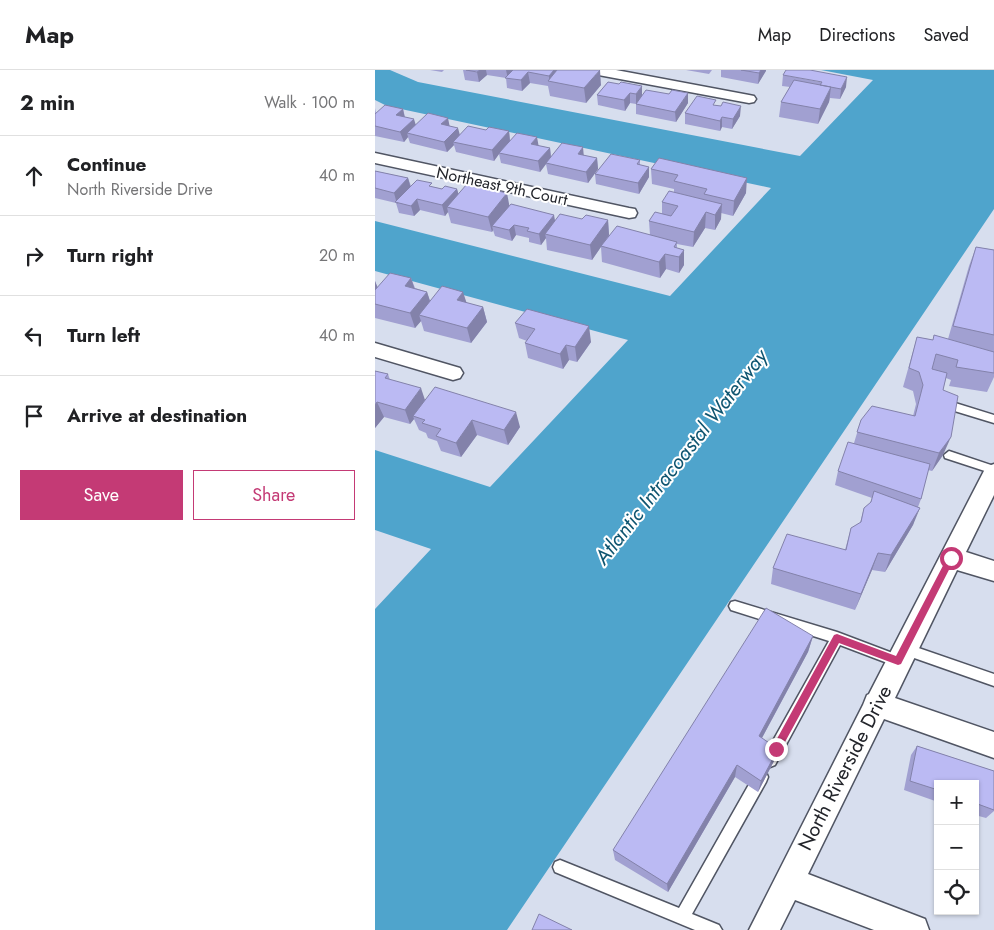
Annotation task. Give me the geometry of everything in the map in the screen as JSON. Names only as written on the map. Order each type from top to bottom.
[{"type":"street","points":[[593,70],[749,99]]},
{"type":"street","name":"Northeast 9th Court","points":[[375,158],[629,213]]},
{"type":"street","points":[[375,350],[453,373]]},
{"type":"street","name":"North Riverside Drive","points":[[764,930],[994,471]]},
{"type":"street","points":[[951,558],[994,571]]},
{"type":"street","points":[[876,704],[994,745]]},
{"type":"street","points":[[787,882],[914,930]]},
{"type":"lane","points":[[952,406],[994,419]]},
{"type":"lane","points":[[949,455],[994,471]]},
{"type":"lane","points":[[735,606],[872,650],[924,657],[994,680]]},
{"type":"lane","points":[[681,917],[837,638]]},
{"type":"lane","points":[[559,867],[714,930]]},
{"type":"water","name":"Atlantic Intracoastal Waterway","points":[[375,70],[390,70],[418,82],[800,156],[873,80],[821,70],[994,70],[994,209],[507,930],[375,930],[375,609],[431,549],[375,530],[375,450],[490,487],[628,340],[375,271],[375,221],[670,296],[771,188],[387,106],[375,100]]},
{"type":"building","points":[[513,70],[554,70],[549,76],[528,72],[521,80],[505,78]]},
{"type":"building","points":[[557,70],[600,70],[584,88],[548,81]]},
{"type":"building","points":[[741,70],[761,70],[759,73]]},
{"type":"building","points":[[786,70],[810,70],[847,77],[841,89],[820,85],[822,82],[783,75]]},
{"type":"building","points":[[794,80],[831,87],[820,109],[781,102]]},
{"type":"building","points":[[608,82],[619,84],[621,82],[642,86],[636,94],[630,93],[624,100],[597,95]]},
{"type":"building","points":[[646,90],[669,94],[672,90],[688,93],[675,112],[636,104]]},
{"type":"building","points":[[697,96],[716,100],[713,105],[721,106],[723,102],[741,106],[733,119],[722,117],[720,121],[685,113]]},
{"type":"building","points":[[385,105],[403,109],[396,115],[414,119],[400,132],[375,126],[375,114]]},
{"type":"building","points":[[428,113],[448,118],[441,124],[458,128],[444,142],[407,133]]},
{"type":"building","points":[[468,126],[486,130],[489,127],[509,131],[492,150],[453,142]]},
{"type":"building","points":[[517,133],[537,137],[531,144],[550,148],[538,161],[499,153]]},
{"type":"building","points":[[562,143],[583,147],[578,154],[597,158],[586,172],[546,163]]},
{"type":"building","points":[[611,154],[640,160],[637,164],[649,167],[638,183],[595,174]]},
{"type":"building","points":[[659,158],[747,178],[734,201],[704,194],[707,189],[674,181],[678,175],[651,169]]},
{"type":"building","points":[[375,171],[408,178],[394,193],[375,188]]},
{"type":"building","points":[[417,180],[432,183],[429,186],[442,189],[445,186],[457,189],[442,205],[417,199],[411,206],[395,202]]},
{"type":"building","points":[[467,184],[507,193],[488,217],[447,207]]},
{"type":"building","points":[[669,191],[722,204],[715,215],[706,212],[694,232],[649,221],[655,212],[671,216],[678,206],[662,202]]},
{"type":"building","points":[[511,204],[554,215],[539,234],[527,231],[529,228],[514,225],[509,230],[492,226]]},
{"type":"building","points":[[560,214],[582,219],[586,215],[608,220],[590,245],[545,234]]},
{"type":"building","points":[[617,226],[677,242],[674,247],[684,250],[679,257],[665,254],[659,262],[601,246]]},
{"type":"building","points":[[976,247],[994,250],[994,335],[953,326]]},
{"type":"building","points":[[390,273],[411,278],[405,286],[427,292],[410,313],[375,304],[375,290]]},
{"type":"building","points":[[442,286],[463,292],[457,300],[483,307],[467,328],[419,315]]},
{"type":"building","points":[[527,309],[589,326],[575,347],[566,345],[560,354],[525,343],[535,329],[515,323]]},
{"type":"building","points":[[934,335],[994,352],[994,373],[956,367],[958,360],[936,354],[932,369],[947,373],[943,390],[958,396],[951,437],[939,453],[857,432],[861,420],[872,406],[915,416],[923,385],[919,372],[909,368],[917,337],[933,340]]},
{"type":"building","points":[[375,371],[388,374],[385,378],[421,388],[405,410],[377,402],[375,405]]},
{"type":"building","points":[[435,387],[516,412],[504,430],[472,420],[456,443],[436,436],[441,429],[422,423],[425,420],[413,416]]},
{"type":"building","points":[[848,442],[930,464],[921,499],[838,471]]},
{"type":"building","points":[[874,491],[920,508],[891,555],[878,553],[861,594],[773,568],[787,534],[846,550],[851,528],[861,522],[864,508],[871,502]]},
{"type":"building","points":[[766,608],[813,636],[759,736],[778,749],[761,781],[737,765],[667,884],[613,850]]},
{"type":"building","points":[[917,746],[994,771],[994,810],[979,804],[979,780],[934,780],[934,789],[910,781]]},
{"type":"building","points":[[539,914],[572,930],[532,930]]},
{"type":"route","points":[[776,749],[837,638],[898,661],[951,558]]}]
